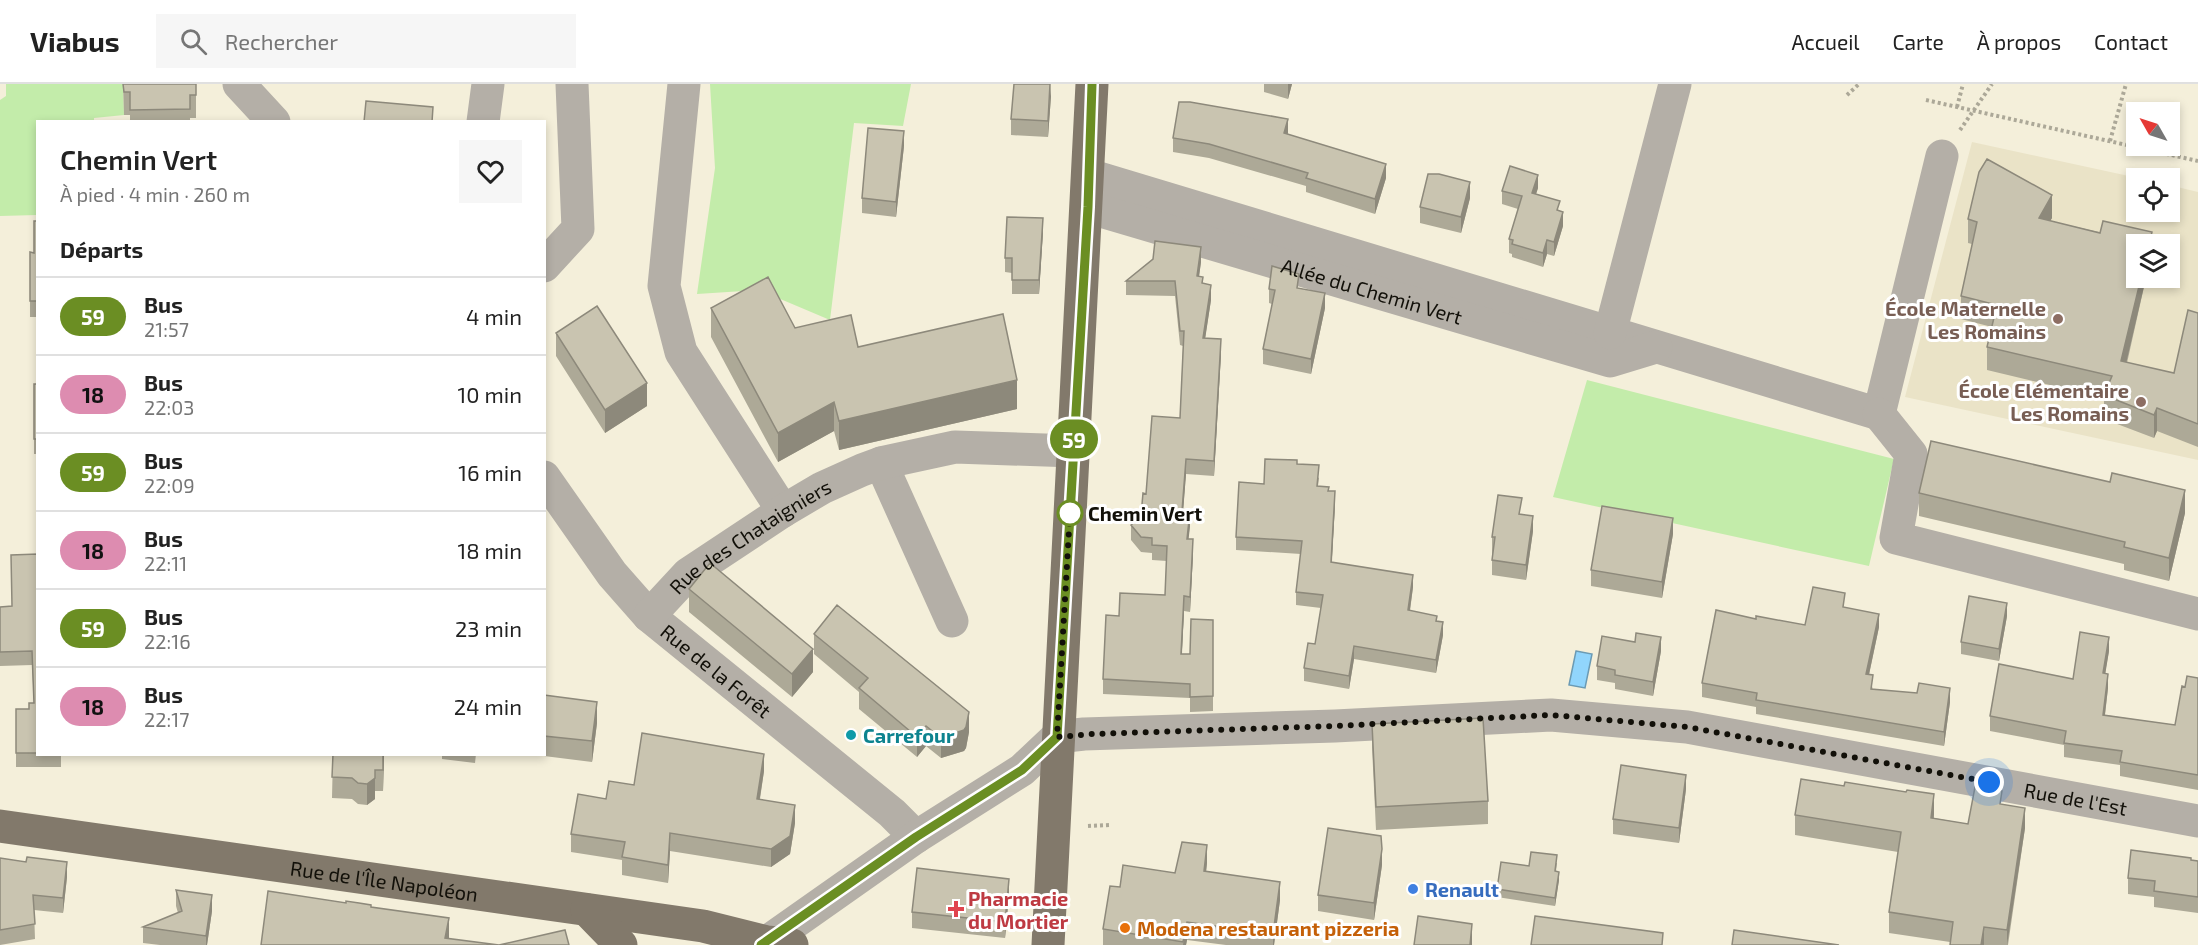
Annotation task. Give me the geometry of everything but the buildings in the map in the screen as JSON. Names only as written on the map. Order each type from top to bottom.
[{"type":"main road","points":[[1048,945],[1057,737],[1088,207],[1092,84]]},
{"type":"main road","name":"Rue de l'Île Napoléon","points":[[0,826],[703,926],[773,944]]},
{"type":"main road","points":[[587,910],[621,945]]},
{"type":"street","points":[[239,84],[272,120]]},
{"type":"street","points":[[483,120],[488,84]]},
{"type":"street","points":[[546,264],[578,229],[572,84]]},
{"type":"street","points":[[684,84],[664,286],[681,352],[783,511]]},
{"type":"street","points":[[1610,333],[1675,84]]},
{"type":"street","points":[[1942,156],[1879,414],[1911,454],[1896,538],[2198,614]]},
{"type":"street","name":"Allée du Chemin Vert","points":[[1089,175],[1879,414]]},
{"type":"street","name":"Allée du Chemin Vert","points":[[1088,207],[1610,361],[1656,347]]},
{"type":"street","name":"Rue des Chataigniers","points":[[649,616],[688,574],[822,488],[872,467],[954,447],[1074,451]]},
{"type":"street","points":[[872,467],[952,621]]},
{"type":"street","name":"Rue de la Forêt","points":[[546,480],[612,574],[649,616],[892,813],[916,837]]},
{"type":"street","name":"Rue de l'Est","points":[[1057,737],[1551,715],[1687,727],[2198,821]]},
{"type":"street","points":[[773,944],[916,837],[1022,770],[1057,737]]},
{"type":"path","points":[[1847,95],[1859,84]]},
{"type":"path","points":[[1957,107],[1964,84]]},
{"type":"path","points":[[1942,156],[1992,84]]},
{"type":"path","points":[[2110,142],[2126,84]]},
{"type":"path","points":[[1926,100],[2198,161]]},
{"type":"path","points":[[1088,826],[1109,825]]},
{"type":"shaded area","name":"École Maternelle Les Romains","points":[[1972,142],[2126,175],[2126,222],[2180,222],[2180,188],[2198,192],[2198,460],[1905,397]]},
{"type":"green space","points":[[6,84],[123,84],[124,115],[94,118],[94,120],[36,120],[36,215],[0,216],[0,100],[6,96]]},
{"type":"green space","points":[[710,84],[911,84],[903,126],[854,123],[830,320],[759,290],[697,294],[715,168]]},
{"type":"green space","points":[[1587,380],[1894,459],[1869,566],[1553,497]]},
{"type":"water","points":[[1576,651],[1592,654],[1585,688],[1569,685]]},
{"type":"bus line","name":"59","points":[[761,945],[916,837],[1022,770],[1057,737],[1088,207],[1092,84]]},
{"type":"place","name":"École Maternelle Les Romains","points":[[2058,319]]},
{"type":"place","name":"École Elémentaire Les Romains","points":[[2141,402]]},
{"type":"place","name":"Chemin Vert","points":[[1070,513]]},
{"type":"place","name":"Carrefour","points":[[851,735]]},
{"type":"place","name":"Renault","points":[[1413,889]]},
{"type":"place","name":"Pharmacie du Mortier","points":[[956,909]]},
{"type":"place","name":"Modena restaurant pizzeria","points":[[1125,928]]},
{"type":"route","points":[[1070,513],[1057,737],[1551,715],[1687,727],[1989,782]]}]
